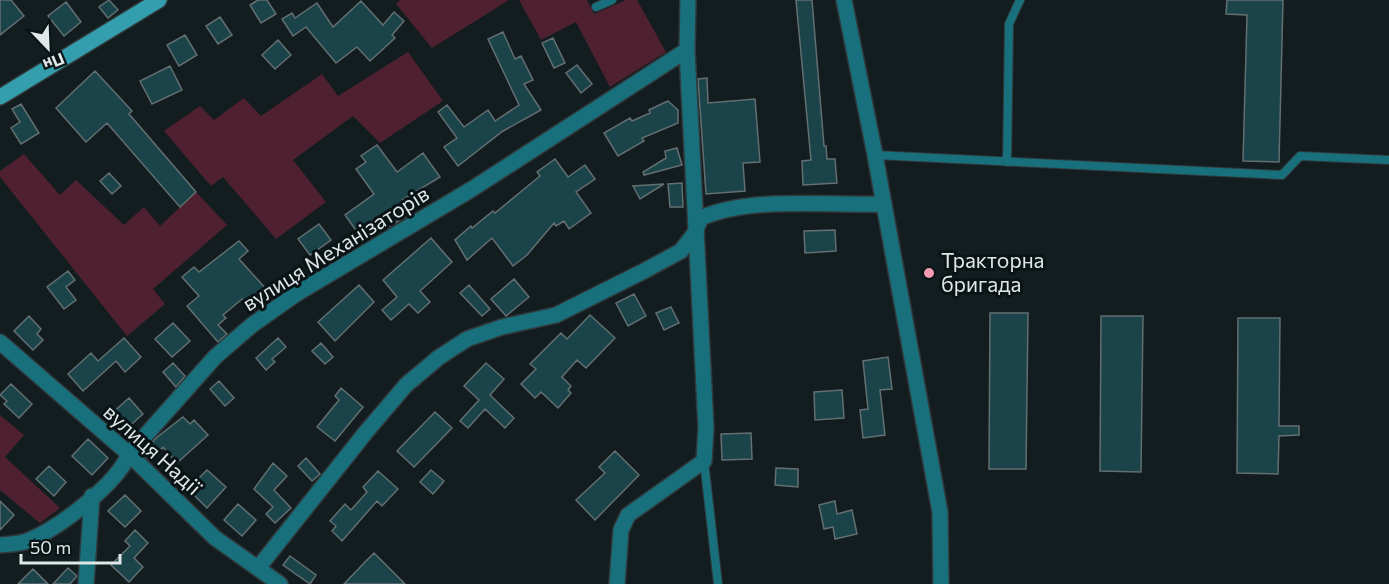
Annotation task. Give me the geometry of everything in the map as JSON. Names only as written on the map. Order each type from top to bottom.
[{"type":"main road","points":[[0,97],[159,0]]},
{"type":"street","points":[[617,584],[621,530],[628,515],[704,461],[706,428],[694,234],[687,50],[688,0]]},
{"type":"street","points":[[844,0],[876,155],[882,204],[940,512],[941,584]]},
{"type":"street","name":"вулиця Механізаторів","points":[[0,545],[26,541],[53,527],[92,496],[123,467],[129,454],[215,357],[252,325],[296,294],[472,189],[687,50]]},
{"type":"street","points":[[258,568],[393,401],[438,358],[467,339],[502,327],[556,315],[681,251],[694,234],[701,218],[721,209],[758,205],[882,204]]},
{"type":"street","name":"вулиця Надії","points":[[0,342],[129,454],[215,538],[280,584]]},
{"type":"street","points":[[86,584],[92,496]]},
{"type":"lane","points":[[596,7],[612,0]]},
{"type":"lane","points":[[1007,162],[1010,24],[1020,0]]},
{"type":"lane","points":[[876,155],[1282,175],[1300,156],[1389,160]]},
{"type":"lane","points":[[704,461],[718,584]]},
{"type":"shaded area","points":[[400,0],[509,0],[432,48],[396,4]]},
{"type":"shaded area","points":[[519,0],[587,0],[594,14],[626,0],[637,0],[666,52],[610,87],[576,22],[541,40]]},
{"type":"shaded area","points":[[408,52],[443,101],[380,143],[353,116],[293,160],[326,202],[276,239],[223,177],[211,186],[164,131],[200,106],[214,120],[244,98],[261,116],[322,74],[338,96]]},
{"type":"shaded area","points":[[24,154],[60,195],[76,180],[124,225],[144,207],[160,226],[196,192],[227,225],[153,289],[165,304],[127,336],[0,177],[0,171]]},
{"type":"shaded area","points":[[0,415],[24,435],[5,457],[60,508],[40,523],[0,490]]},
{"type":"building","points":[[0,0],[11,0],[24,16],[0,35]]},
{"type":"building","points":[[109,0],[118,10],[108,18],[99,7]]},
{"type":"building","points":[[258,0],[267,0],[276,14],[261,23],[250,5]]},
{"type":"building","points":[[796,0],[812,0],[824,146],[826,146],[827,159],[835,159],[837,183],[803,185],[802,161],[811,160]]},
{"type":"building","points":[[1227,0],[1283,0],[1279,162],[1243,161],[1247,15],[1226,14]]},
{"type":"building","points":[[361,1],[383,25],[394,12],[404,21],[392,35],[395,38],[370,61],[357,47],[336,63],[306,27],[293,36],[282,19],[292,13],[295,18],[317,3],[333,27]]},
{"type":"building","points":[[66,2],[81,22],[64,36],[48,16]]},
{"type":"building","points":[[220,17],[232,35],[218,44],[206,26]]},
{"type":"building","points":[[503,32],[515,59],[521,56],[533,80],[524,84],[541,110],[503,131],[458,166],[444,147],[457,138],[438,112],[447,105],[464,127],[488,110],[495,121],[519,105],[488,39]]},
{"type":"building","points":[[185,35],[197,55],[179,66],[167,45]]},
{"type":"building","points":[[553,38],[565,63],[554,68],[542,43]]},
{"type":"building","points":[[278,40],[291,55],[275,69],[262,55]]},
{"type":"building","points":[[577,65],[592,84],[581,93],[566,73]]},
{"type":"building","points":[[170,66],[182,90],[152,104],[140,81]]},
{"type":"building","points":[[95,71],[132,111],[129,114],[196,192],[180,207],[107,123],[86,142],[56,108]]},
{"type":"building","points":[[707,78],[708,103],[755,99],[760,162],[743,163],[745,191],[706,194],[698,79]]},
{"type":"building","points":[[668,101],[678,110],[678,123],[642,138],[644,141],[618,156],[604,133],[630,118],[632,121],[650,113],[649,110]]},
{"type":"building","points":[[21,104],[39,133],[21,144],[11,128],[20,122],[12,109]]},
{"type":"building","points":[[377,145],[397,172],[423,153],[440,177],[402,200],[404,203],[398,208],[405,217],[387,228],[378,216],[357,232],[345,215],[374,194],[356,169],[366,162],[361,156]]},
{"type":"building","points":[[677,148],[682,165],[644,175],[643,172],[666,158],[665,151]]},
{"type":"building","points":[[555,159],[568,177],[585,165],[595,179],[576,192],[591,213],[569,229],[564,221],[556,226],[554,223],[527,255],[513,266],[492,238],[467,260],[455,240],[493,211],[495,213],[540,176],[537,172]]},
{"type":"building","points":[[109,173],[121,186],[112,194],[100,181]]},
{"type":"building","points":[[682,183],[683,207],[670,207],[668,184]]},
{"type":"building","points":[[664,184],[640,199],[633,186]]},
{"type":"building","points":[[319,224],[331,240],[310,255],[298,239]]},
{"type":"building","points":[[835,230],[836,251],[805,253],[804,231]]},
{"type":"building","points":[[431,238],[452,262],[420,291],[430,302],[418,313],[409,304],[391,320],[382,310],[397,297],[383,280]]},
{"type":"building","points":[[239,241],[248,251],[239,259],[268,291],[250,308],[242,299],[223,315],[226,318],[218,325],[227,334],[218,342],[187,306],[199,296],[182,277],[194,267],[199,272]]},
{"type":"building","points":[[68,271],[75,280],[66,287],[76,300],[64,309],[47,287]]},
{"type":"building","points":[[514,279],[529,297],[506,316],[491,299]]},
{"type":"building","points":[[359,285],[374,302],[335,341],[318,322]]},
{"type":"building","points":[[469,285],[490,309],[482,316],[460,293]]},
{"type":"building","points":[[634,294],[646,316],[628,326],[616,303]]},
{"type":"building","points":[[671,307],[679,323],[664,330],[656,313]]},
{"type":"building","points":[[990,313],[1028,313],[1026,469],[989,469]]},
{"type":"building","points":[[590,315],[615,338],[586,368],[577,360],[562,377],[571,386],[568,390],[571,393],[558,408],[541,392],[535,398],[521,384],[536,369],[530,364],[561,333],[567,339]]},
{"type":"building","points":[[29,316],[41,329],[37,334],[43,340],[33,350],[14,331]]},
{"type":"building","points":[[1101,316],[1143,316],[1141,472],[1100,471]]},
{"type":"building","points":[[1238,318],[1280,318],[1279,426],[1299,426],[1299,435],[1279,436],[1278,474],[1237,473]]},
{"type":"building","points":[[173,323],[190,341],[172,357],[155,339]]},
{"type":"building","points":[[124,338],[141,357],[125,372],[116,361],[83,391],[68,374],[91,353],[98,361]]},
{"type":"building","points":[[278,338],[286,347],[272,359],[275,362],[266,370],[256,358]]},
{"type":"building","points":[[321,343],[333,357],[325,364],[312,351]]},
{"type":"building","points":[[888,357],[892,389],[880,390],[885,435],[863,438],[860,410],[868,409],[863,361]]},
{"type":"building","points":[[173,363],[185,376],[176,387],[163,372]]},
{"type":"building","points":[[486,363],[504,379],[490,395],[514,418],[505,428],[485,409],[468,428],[460,421],[479,400],[464,386]]},
{"type":"building","points":[[219,381],[234,398],[225,406],[210,389]]},
{"type":"building","points":[[11,384],[32,404],[19,418],[4,404],[7,401],[0,395]]},
{"type":"building","points":[[341,388],[363,407],[335,441],[317,427],[339,400],[335,396]]},
{"type":"building","points":[[842,390],[844,418],[815,420],[814,392]]},
{"type":"building","points":[[129,398],[143,414],[125,430],[111,414]]},
{"type":"building","points":[[435,412],[452,428],[414,467],[397,451]]},
{"type":"building","points":[[183,417],[190,424],[194,420],[208,435],[177,463],[163,447],[150,461],[142,454],[156,438]]},
{"type":"building","points":[[751,433],[752,459],[722,460],[721,434]]},
{"type":"building","points":[[88,439],[108,458],[92,475],[72,456]]},
{"type":"building","points":[[615,451],[639,475],[595,520],[576,500],[605,473],[599,467]]},
{"type":"building","points":[[306,458],[320,474],[312,481],[298,466]]},
{"type":"building","points":[[273,463],[287,476],[274,490],[291,508],[275,523],[266,514],[273,507],[254,489]]},
{"type":"building","points":[[49,466],[66,482],[54,496],[36,479]]},
{"type":"building","points":[[776,468],[798,469],[798,487],[775,485]]},
{"type":"building","points":[[207,470],[226,487],[207,508],[188,489]]},
{"type":"building","points":[[431,470],[444,481],[433,494],[420,482]]},
{"type":"building","points":[[378,471],[398,489],[382,506],[377,501],[342,541],[332,531],[336,526],[330,521],[345,504],[351,510],[367,492],[363,487]]},
{"type":"building","points":[[125,495],[141,511],[125,527],[108,511]]},
{"type":"building","points":[[0,501],[14,515],[0,530]]},
{"type":"building","points":[[835,501],[837,514],[852,510],[857,534],[835,539],[833,527],[824,529],[819,505]]},
{"type":"building","points":[[238,504],[256,520],[242,536],[224,520]]},
{"type":"building","points":[[135,530],[148,543],[134,558],[143,567],[129,582],[111,565],[130,546],[125,541]]},
{"type":"building","points":[[374,553],[405,584],[344,584]]},
{"type":"building","points":[[290,556],[316,575],[310,584],[283,565]]},
{"type":"building","points":[[68,568],[77,576],[70,584],[53,584]]},
{"type":"building","points":[[33,569],[48,584],[18,584]]},
{"type":"place","name":"Тракторна бригада","points":[[929,273]]}]
